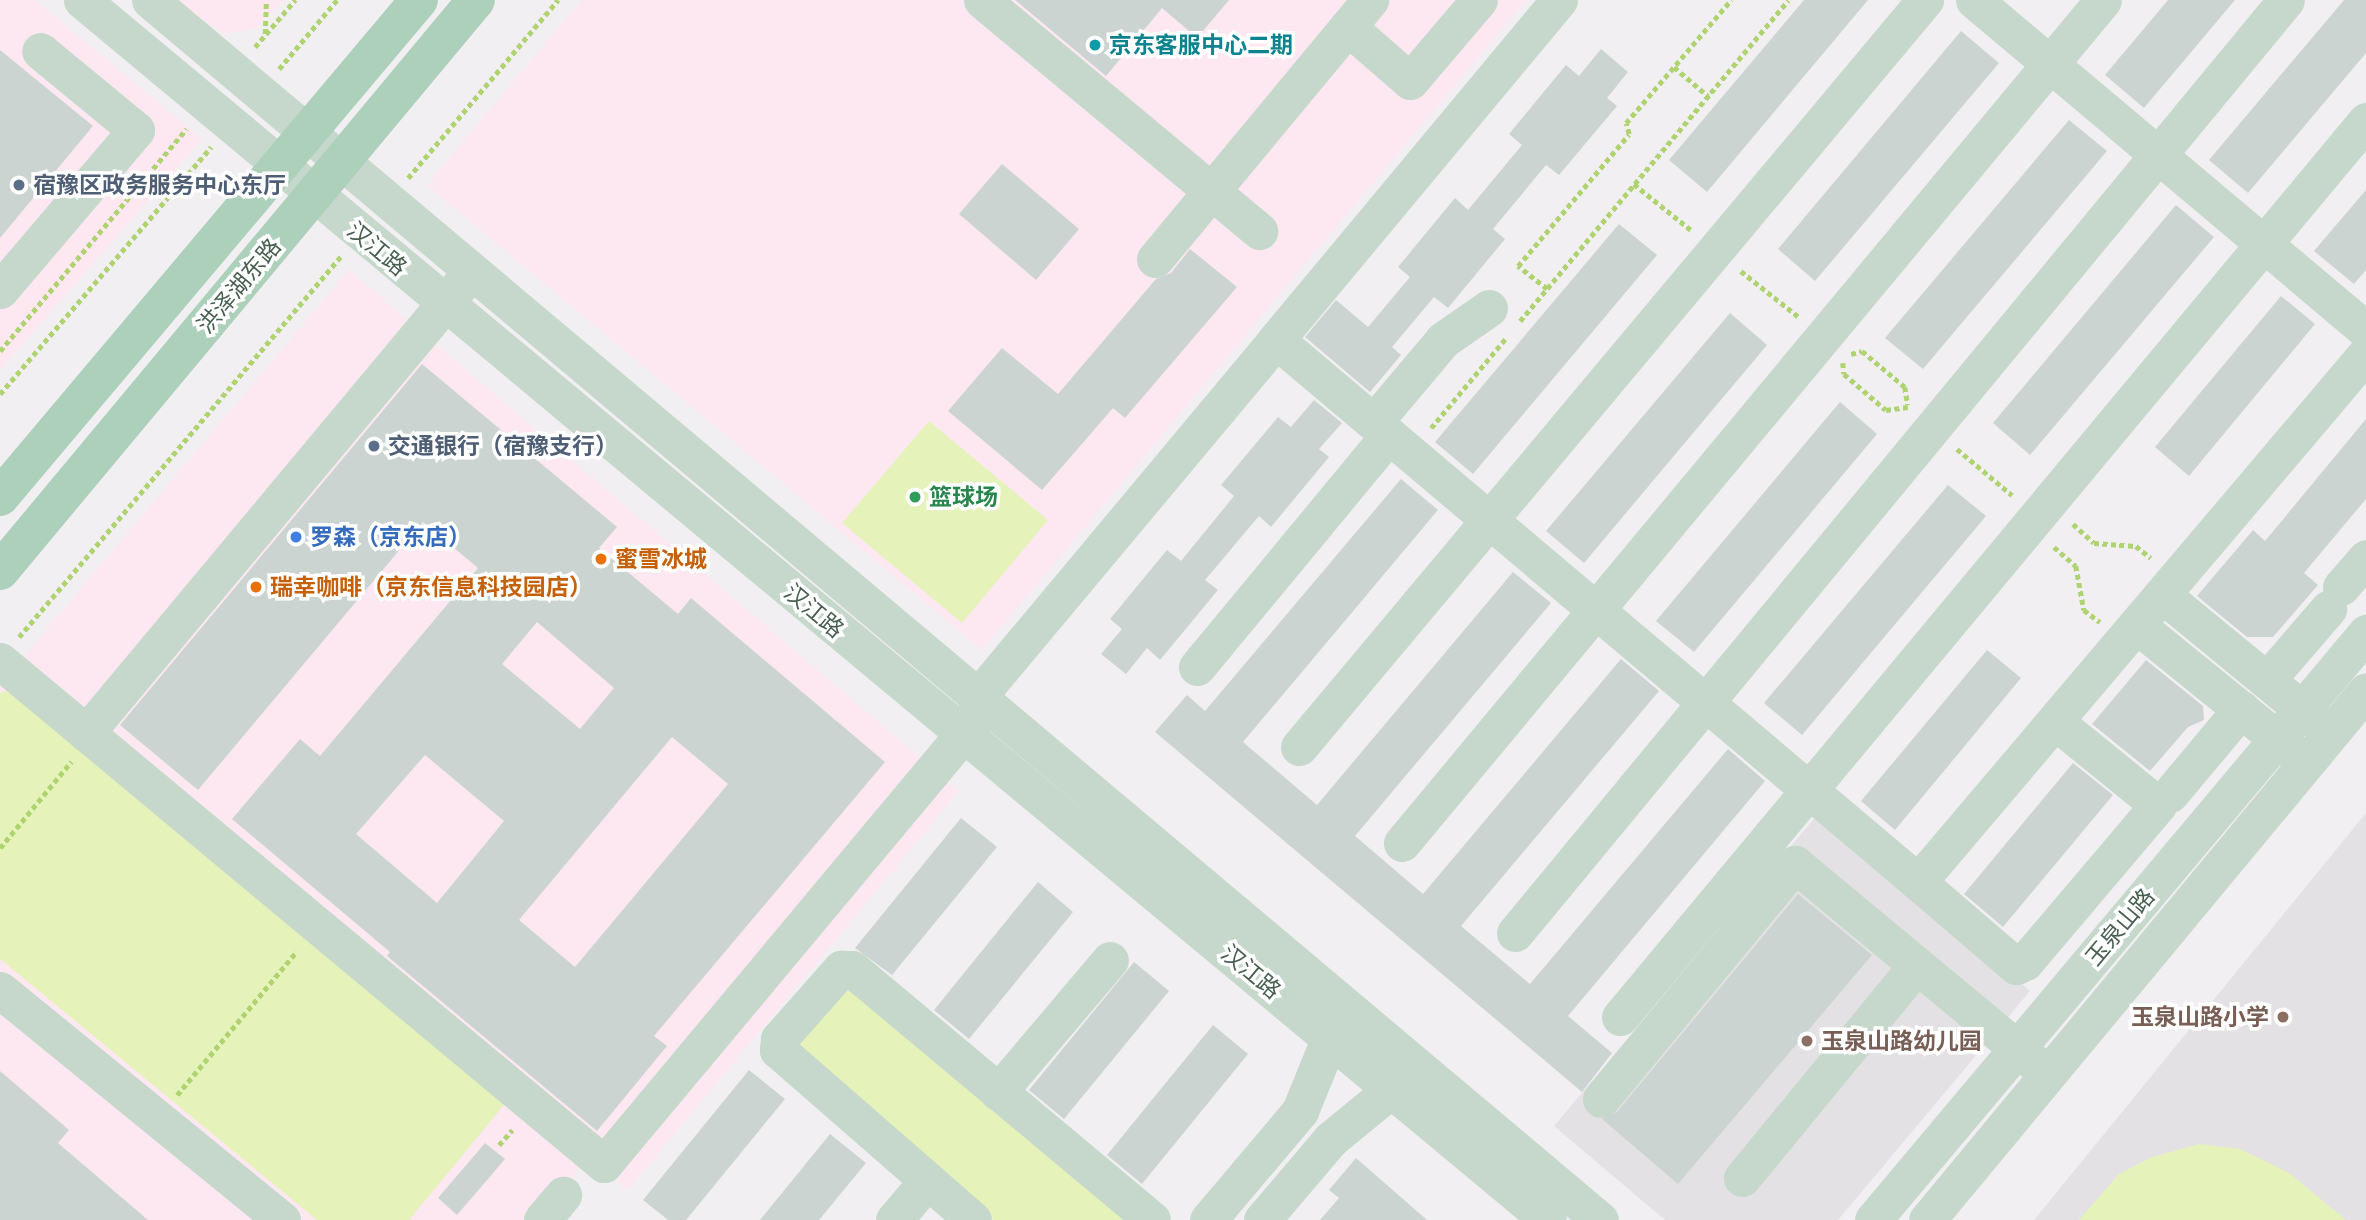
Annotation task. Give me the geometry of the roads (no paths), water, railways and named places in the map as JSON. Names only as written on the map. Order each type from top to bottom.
[{"type":"main road","name":"洪泽湖东路","points":[[0,497],[419,0]]},
{"type":"main road","name":"洪泽湖东路","points":[[0,571],[476,0]]},
{"type":"street","name":"汉江路","points":[[82,0],[444,304],[975,713],[1600,1220]]},
{"type":"street","name":"汉江路","points":[[150,0],[471,271],[975,713],[1330,1037],[1548,1220]]},
{"type":"street","points":[[982,0],[1259,231]]},
{"type":"street","points":[[1155,259],[1359,14],[1410,81],[1479,0]]},
{"type":"street","points":[[4,655],[89,735],[604,1164],[975,713],[1276,340],[1559,0]]},
{"type":"street","points":[[1299,747],[1925,0]]},
{"type":"street","points":[[1974,0],[2366,330]]},
{"type":"street","points":[[1402,843],[2103,0]]},
{"type":"street","points":[[1515,933],[1706,703],[1920,417],[2158,155],[2287,0]]},
{"type":"street","points":[[0,290],[136,130],[40,51]]},
{"type":"street","points":[[1620,1017],[1809,790],[2046,522],[2264,244],[2366,121]]},
{"type":"street","points":[[89,735],[471,271]]},
{"type":"street","points":[[1197,667],[1391,437],[1443,340],[1489,308]]},
{"type":"street","points":[[1276,340],[2016,966],[2025,962],[2158,805],[2056,722]]},
{"type":"street","points":[[1918,883],[2171,588],[2366,354]]},
{"type":"street","points":[[2267,680],[2366,558]]},
{"type":"street","points":[[2171,588],[2267,680],[2331,733]]},
{"type":"street","name":"玉泉山路","points":[[1873,1220],[2366,633]]},
{"type":"street","points":[[2132,634],[2241,709],[2307,763]]},
{"type":"street","name":"玉泉山路","points":[[1927,1220],[2366,691]]},
{"type":"street","points":[[2170,794],[2241,709]]},
{"type":"street","points":[[1601,1099],[1795,864],[2049,1074]]},
{"type":"street","points":[[998,1092],[1110,960]]},
{"type":"street","points":[[1742,1178],[1916,965]]},
{"type":"street","points":[[973,1220],[787,1062],[778,1050],[779,1039],[829,979],[841,969],[852,970],[1152,1220]]},
{"type":"street","points":[[0,990],[282,1220]]},
{"type":"street","points":[[1208,1220],[1300,1111],[1330,1037]]},
{"type":"street","points":[[1262,1220],[1331,1139],[1392,1088]]},
{"type":"street","points":[[894,1220],[928,1181]]},
{"type":"place","name":"京东客服中心二期","points":[[1095,45]]},
{"type":"place","name":"宿豫区政务服务中心东厅","points":[[19,185]]},
{"type":"place","name":"交通银行（宿豫支行）","points":[[374,446]]},
{"type":"place","name":"篮球场","points":[[915,497]]},
{"type":"place","name":"罗森（京东店）","points":[[296,537]]},
{"type":"place","name":"蜜雪冰城","points":[[601,559]]},
{"type":"place","name":"瑞幸咖啡（京东信息科技园店）","points":[[256,587]]},
{"type":"place","name":"玉泉山路小学","points":[[2283,1017]]},
{"type":"place","name":"玉泉山路幼儿园","points":[[1807,1041]]}]
